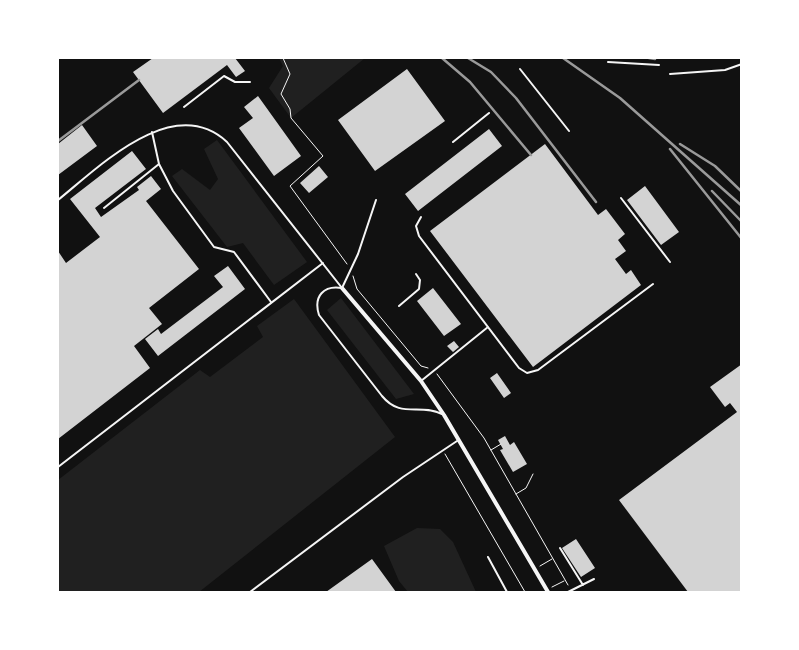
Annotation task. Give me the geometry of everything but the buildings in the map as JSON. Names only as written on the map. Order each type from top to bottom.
[{"type":"street","points":[[342,288],[421,381],[459,439],[548,591]]},
{"type":"lane","points":[[608,62],[659,65]]},
{"type":"lane","points":[[670,74],[725,70],[742,64]]},
{"type":"lane","points":[[520,69],[569,131]]},
{"type":"lane","points":[[184,107],[224,76],[235,82],[250,82]]},
{"type":"lane","points":[[453,142],[489,114]]},
{"type":"lane","points":[[58,200],[122,149],[152,132],[185,127],[198,128],[219,134],[342,288]]},
{"type":"lane","points":[[152,132],[159,164],[173,192],[214,247],[234,252],[271,303]]},
{"type":"lane","points":[[104,208],[159,164]]},
{"type":"lane","points":[[621,198],[670,262]]},
{"type":"lane","points":[[342,288],[352,269],[376,200]]},
{"type":"lane","points":[[421,217],[416,226],[419,236],[519,368],[531,373],[538,370],[653,284]]},
{"type":"lane","points":[[58,467],[323,263]]},
{"type":"lane","points":[[399,306],[419,289],[420,280],[416,274]]},
{"type":"lane","points":[[342,288],[330,288],[320,294],[317,301],[319,315],[388,403],[402,410],[428,410],[444,415]]},
{"type":"lane","points":[[421,381],[488,327]]},
{"type":"lane","points":[[250,592],[397,481],[459,439]]},
{"type":"lane","points":[[560,548],[583,585]]},
{"type":"lane","points":[[488,557],[507,592]]},
{"type":"lane","points":[[570,592],[594,579]]},
{"type":"lane","points":[[231,592],[240,592]]},
{"type":"path","points":[[283,58],[290,74],[281,94],[290,110],[292,118],[323,156],[290,186],[352,269],[357,289],[421,366],[435,371],[490,450],[565,580],[570,592]]},
{"type":"path","points":[[490,450],[501,444]]},
{"type":"path","points":[[443,450],[525,592]]},
{"type":"path","points":[[516,494],[526,488],[533,474]]},
{"type":"path","points":[[535,569],[552,559]]},
{"type":"path","points":[[548,591],[565,580]]},
{"type":"shaded area","points":[[279,58],[365,58],[291,118],[269,88],[283,66]]},
{"type":"shaded area","points":[[217,140],[307,262],[274,285],[243,243],[227,247],[172,176],[182,169],[210,190],[218,179],[204,149]]},
{"type":"shaded area","points":[[341,298],[414,394],[396,399],[327,310]]},
{"type":"shaded area","points":[[294,299],[395,437],[199,592],[58,592],[58,480],[200,370],[210,377],[263,337],[257,326]]},
{"type":"shaded area","points":[[417,528],[440,529],[453,542],[476,592],[408,592],[399,581],[384,546]]},
{"type":"railway","points":[[442,58],[470,82],[531,155]]},
{"type":"railway","points":[[468,58],[491,72],[516,98],[596,202]]},
{"type":"railway","points":[[563,58],[620,98],[742,206]]},
{"type":"railway","points":[[649,58],[655,59]]},
{"type":"railway","points":[[58,141],[139,80]]},
{"type":"railway","points":[[680,144],[715,166],[742,192]]},
{"type":"railway","points":[[670,149],[742,239]]},
{"type":"railway","points":[[712,191],[742,222]]}]
